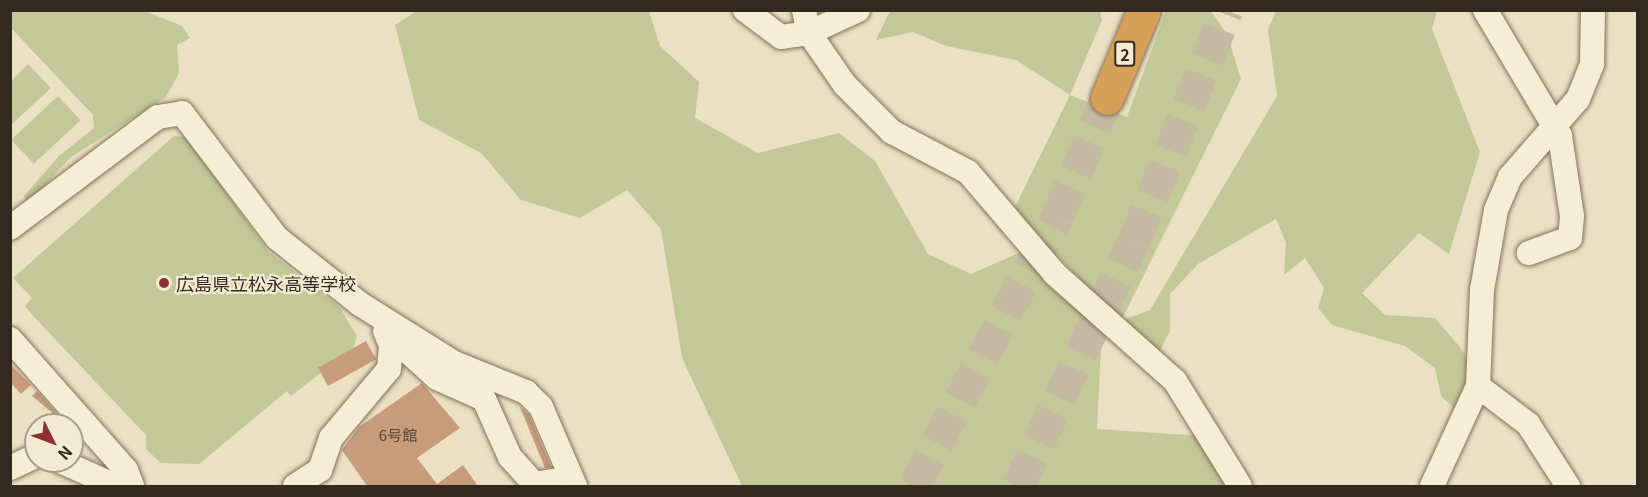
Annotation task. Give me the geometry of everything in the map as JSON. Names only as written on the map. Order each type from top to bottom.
[{"type":"highway","name":"2","points":[[1107,98],[1144,10]]},
{"type":"street","points":[[745,10],[781,37],[807,22],[858,10]]},
{"type":"street","points":[[1485,10],[1554,128],[1572,216],[1570,238],[1529,253]]},
{"type":"street","points":[[1432,486],[1478,387],[1482,290],[1496,210],[1510,177],[1578,99],[1592,64],[1593,10]]},
{"type":"street","points":[[807,22],[845,85],[892,132],[968,172],[1055,274],[1175,381],[1240,486]]},
{"type":"street","points":[[10,228],[149,123],[182,113],[277,238],[360,304],[454,363],[526,392],[541,407],[564,484],[534,484],[510,457],[484,399],[437,378],[385,331],[360,304]]},
{"type":"street","points":[[295,486],[320,470],[331,438],[390,369],[392,345],[385,331]]},
{"type":"street","points":[[10,339],[126,470],[132,486]]},
{"type":"street","points":[[1478,387],[1528,424],[1568,486]]},
{"type":"street","points":[[10,468],[24,462]]},
{"type":"street","points":[[84,472],[116,486]]},
{"type":"green space","points":[[11,11],[145,11],[182,26],[190,38],[177,45],[179,73],[166,97],[71,157],[27,204],[24,196],[59,156],[94,128],[93,115],[11,28]]},
{"type":"green space","points":[[417,11],[649,11],[660,46],[699,82],[695,118],[758,153],[839,133],[875,161],[928,254],[971,274],[1023,251],[1102,325],[1097,429],[1203,436],[1225,486],[742,486],[682,358],[661,229],[627,190],[580,218],[521,200],[481,153],[419,120],[395,25]]},
{"type":"green space","points":[[890,11],[1100,11],[1102,20],[1070,95],[1016,60],[946,46],[913,32],[876,40]]},
{"type":"green space","points":[[1166,11],[1211,11],[1227,34],[1241,79],[1121,321],[1150,310],[1277,96],[1268,30],[1276,11],[1437,11],[1432,29],[1480,152],[1449,254],[1419,233],[1362,293],[1385,315],[1435,318],[1460,347],[1469,362],[1470,387],[1458,412],[1441,396],[1435,368],[1405,346],[1332,325],[1318,308],[1324,288],[1305,258],[1284,275],[1286,243],[1276,219],[1198,264],[1170,294],[1170,331],[1158,354],[1120,322],[1014,209],[1070,95],[1127,117]]},
{"type":"green space","points":[[28,64],[51,88],[11,125],[11,81]]},
{"type":"green space","points":[[58,96],[81,120],[34,164],[11,140]]},
{"type":"green space","points":[[174,136],[186,137],[268,251],[340,308],[357,336],[353,348],[291,396],[287,391],[199,464],[161,463],[146,449],[146,435],[35,318],[25,306],[32,298],[13,278]]},
{"type":"building","points":[[366,341],[376,359],[328,386],[318,368]]},
{"type":"building","points":[[10,364],[31,385],[21,394],[10,382]]},
{"type":"building","points":[[422,383],[460,428],[417,458],[437,484],[463,465],[478,486],[367,486],[342,450],[359,427]]},
{"type":"building","points":[[37,391],[56,413],[53,413],[32,396]]},
{"type":"building","points":[[520,407],[529,415],[551,467],[545,468]]},
{"type":"tunnel","points":[[1018,486],[1134,241],[1227,10]]},
{"type":"tunnel","points":[[914,486],[1057,217],[1107,98]]},
{"type":"place","name":"広島県立松永高等学校","points":[[164,283]]}]
